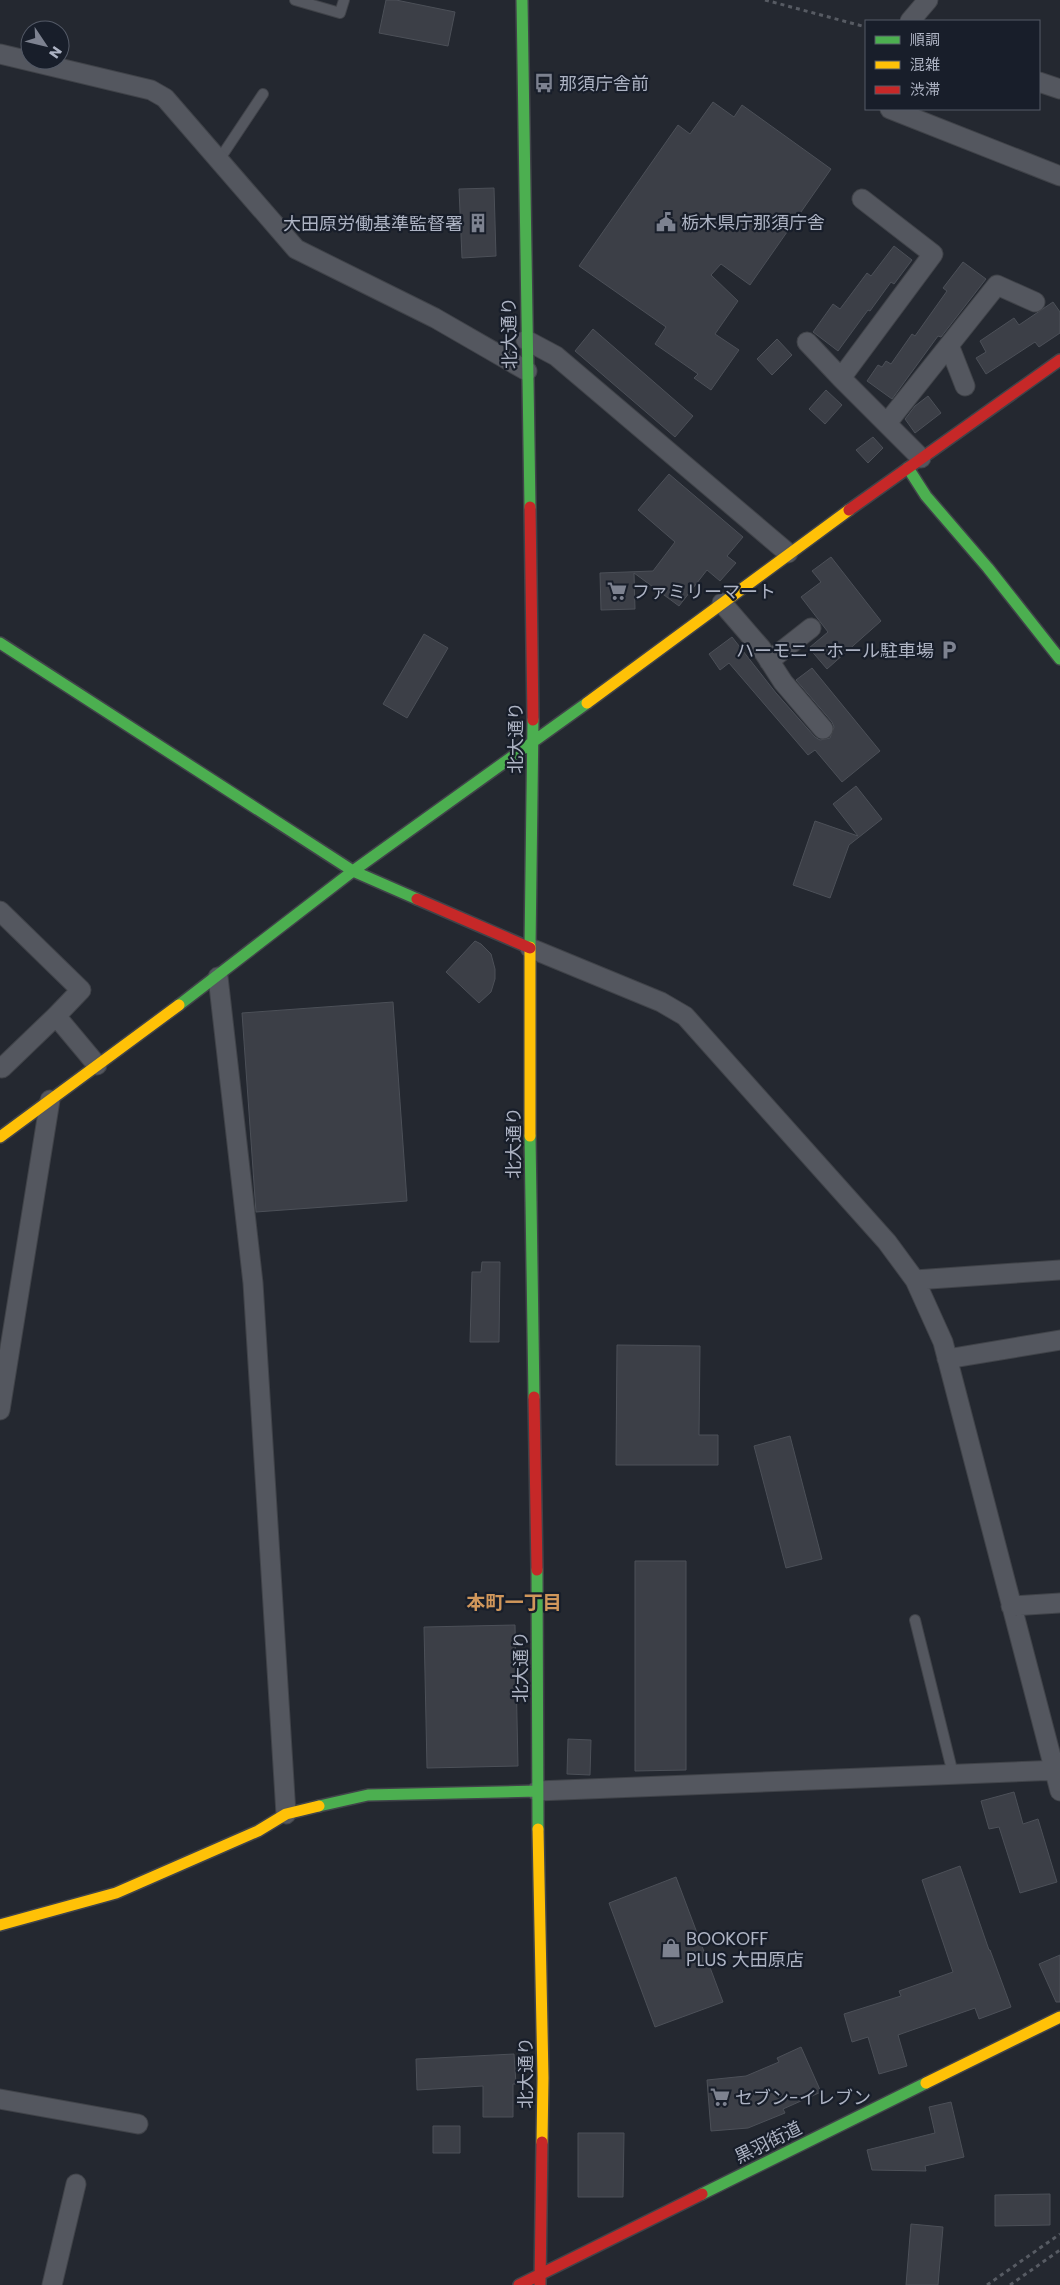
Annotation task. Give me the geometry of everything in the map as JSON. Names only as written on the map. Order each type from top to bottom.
[{"type":"street","name":"北大通り","points":[[522,0],[533,743],[530,948],[530,1199],[538,1638],[537,1792],[543,2078],[540,2280]]},
{"type":"street","points":[[911,20],[928,0]]},
{"type":"street","points":[[0,54],[151,90],[165,98],[296,248],[435,318],[527,370]]},
{"type":"street","points":[[1040,82],[1060,89]]},
{"type":"street","points":[[893,110],[1060,176]]},
{"type":"street","points":[[841,378],[934,254],[862,199]]},
{"type":"street","points":[[887,423],[996,285],[1035,302]]},
{"type":"street","points":[[526,340],[556,356],[788,553]]},
{"type":"street","points":[[807,342],[887,423],[914,463],[926,496],[988,568],[1060,659]]},
{"type":"street","points":[[949,345],[965,386]]},
{"type":"street","points":[[0,1137],[218,977],[354,871],[533,743],[788,553],[1060,360]]},
{"type":"street","points":[[722,603],[769,661],[783,682],[824,729]]},
{"type":"street","points":[[769,661],[811,628]]},
{"type":"street","points":[[0,643],[354,871],[530,948],[661,1002],[685,1016],[887,1242],[915,1280],[943,1342],[1011,1606],[1057,1770],[1060,1791]]},
{"type":"street","points":[[0,910],[81,990],[2,1068],[0,1066]]},
{"type":"street","points":[[218,977],[253,1283],[286,1814]]},
{"type":"street","points":[[56,1016],[97,1066]]},
{"type":"street","points":[[0,1410],[50,1100]]},
{"type":"street","points":[[915,1280],[1060,1270]]},
{"type":"street","points":[[947,1359],[1060,1340]]},
{"type":"street","points":[[1011,1606],[1060,1603]]},
{"type":"street","points":[[0,1925],[116,1893],[258,1831],[286,1814],[368,1796],[537,1792],[1057,1770]]},
{"type":"street","name":"黒羽街道","points":[[519,2285],[540,2280],[1060,2017]]},
{"type":"street","points":[[0,2099],[138,2124]]},
{"type":"street","points":[[52,2285],[76,2184]]},
{"type":"lane","points":[[294,0],[340,13],[344,0]]},
{"type":"lane","points":[[219,160],[263,94]]},
{"type":"lane","points":[[915,1620],[954,1774]]},
{"type":"path","points":[[765,0],[865,28]]},
{"type":"path","points":[[987,2285],[1060,2234]]},
{"type":"path","points":[[1010,2285],[1060,2250]]},
{"type":"building","points":[[386,0],[396,0],[455,12],[448,46],[379,33]]},
{"type":"building","points":[[713,102],[734,117],[742,105],[831,169],[750,285],[721,264],[711,275],[738,301],[715,334],[739,350],[711,390],[694,378],[698,374],[655,344],[666,327],[579,266],[678,125],[690,134]]},
{"type":"building","name":"大田原労働基準監督署","points":[[494,188],[496,256],[462,258],[459,189]]},
{"type":"building","points":[[894,246],[912,260],[894,284],[891,282],[870,311],[868,310],[838,351],[813,332],[833,304],[840,309],[867,273],[871,276]]},
{"type":"building","points":[[963,262],[986,279],[941,337],[938,336],[892,399],[867,381],[878,365],[882,367],[886,361],[891,364],[912,334],[915,336],[947,291],[943,288]]},
{"type":"building","points":[[1053,302],[1060,312],[1060,333],[1039,347],[1035,342],[986,374],[976,358],[986,352],[980,341],[1014,318],[1019,325]]},
{"type":"building","points":[[593,329],[693,416],[675,437],[575,351]]},
{"type":"building","points":[[777,339],[792,355],[772,375],[757,359]]},
{"type":"building","points":[[826,390],[842,405],[825,424],[809,409]]},
{"type":"building","points":[[928,396],[941,413],[915,433],[905,419],[915,406]]},
{"type":"building","points":[[873,437],[883,448],[868,463],[856,450]]},
{"type":"building","points":[[669,474],[743,537],[727,556],[736,563],[720,581],[707,570],[679,606],[634,573],[635,609],[601,610],[600,573],[653,571],[675,542],[638,510]]},
{"type":"building","points":[[831,557],[881,621],[827,669],[809,648],[828,632],[801,597],[821,582],[812,571]]},
{"type":"building","points":[[424,634],[448,648],[407,718],[383,704]]},
{"type":"building","points":[[732,637],[776,693],[815,737],[820,740],[830,738],[834,727],[832,722],[796,680],[812,668],[880,751],[842,782],[815,750],[808,755],[729,663],[720,670],[709,654]]},
{"type":"building","points":[[856,786],[882,819],[849,845],[830,898],[793,885],[815,821],[858,836],[833,804]]},
{"type":"building","points":[[475,941],[491,954],[495,969],[495,979],[491,992],[479,1003],[446,972]]},
{"type":"building","points":[[393,1002],[407,1201],[256,1212],[242,1013]]},
{"type":"building","points":[[482,1262],[500,1262],[499,1342],[470,1342],[472,1272],[481,1272]]},
{"type":"building","points":[[617,1345],[700,1346],[699,1435],[718,1435],[718,1465],[616,1465]]},
{"type":"building","points":[[790,1436],[822,1559],[786,1568],[754,1446]]},
{"type":"building","points":[[635,1561],[686,1561],[686,1770],[635,1771]]},
{"type":"building","points":[[515,1625],[518,1766],[427,1768],[424,1627]]},
{"type":"building","points":[[568,1739],[591,1740],[590,1775],[567,1774]]},
{"type":"building","points":[[1014,1792],[1023,1824],[1038,1819],[1057,1882],[1020,1893],[999,1827],[989,1829],[981,1801]]},
{"type":"building","points":[[960,1866],[1011,2007],[979,2019],[975,2008],[898,2035],[907,2066],[879,2074],[868,2037],[852,2042],[844,2014],[901,1996],[899,1991],[953,1972],[922,1880]]},
{"type":"building","points":[[676,1877],[723,2002],[655,2027],[609,1903]]},
{"type":"building","points":[[1060,1955],[1060,2002],[1056,2002],[1039,1964]]},
{"type":"building","points":[[801,2047],[821,2092],[783,2109],[785,2113],[748,2128],[711,2131],[707,2080],[746,2076],[779,2062],[777,2058]]},
{"type":"building","points":[[514,2054],[516,2084],[513,2084],[513,2117],[483,2117],[483,2086],[417,2090],[416,2059]]},
{"type":"building","points":[[951,2102],[964,2157],[925,2166],[926,2171],[872,2170],[867,2150],[935,2133],[929,2107]]},
{"type":"building","points":[[433,2126],[460,2126],[460,2153],[433,2153]]},
{"type":"building","points":[[578,2133],[624,2133],[623,2197],[578,2197]]},
{"type":"building","points":[[1050,2194],[1050,2225],[995,2226],[995,2195]]},
{"type":"building","points":[[911,2224],[943,2227],[938,2285],[906,2285]]},
{"type":"traffic: fast","points":[[522,0],[530,507]]},
{"type":"traffic: fast","points":[[908,468],[926,496],[988,568],[1060,659]]},
{"type":"traffic: fast","points":[[0,643],[353,871],[417,899]]},
{"type":"traffic: fast","points":[[179,1005],[353,871],[587,703]]},
{"type":"traffic: fast","points":[[530,947],[533,720]]},
{"type":"traffic: fast","points":[[530,1136],[534,1397]]},
{"type":"traffic: fast","points":[[537,1570],[538,1829]]},
{"type":"traffic: fast","points":[[319,1806],[368,1795],[537,1791]]},
{"type":"traffic: fast","points":[[702,2194],[926,2083]]},
{"type":"traffic: slow","points":[[587,703],[849,510]]},
{"type":"traffic: slow","points":[[530,947],[530,1136]]},
{"type":"traffic: slow","points":[[0,1137],[179,1005]]},
{"type":"traffic: slow","points":[[0,1925],[116,1893],[258,1831],[286,1814],[319,1806]]},
{"type":"traffic: slow","points":[[538,1829],[543,2078],[542,2142]]},
{"type":"traffic: slow","points":[[926,2083],[1060,2017]]},
{"type":"traffic: jam","points":[[849,510],[1060,360]]},
{"type":"traffic: jam","points":[[530,507],[533,720]]},
{"type":"traffic: jam","points":[[417,899],[530,948]]},
{"type":"traffic: jam","points":[[534,1397],[537,1570]]},
{"type":"traffic: jam","points":[[540,2285],[542,2142]]},
{"type":"traffic: jam","points":[[519,2285],[702,2194]]},
{"type":"place","name":"那須庁舎前","points":[[544,83]]},
{"type":"place","name":"栃木県庁那須庁舎","points":[[666,222]]},
{"type":"place","name":"大田原労働基準監督署","points":[[478,223]]},
{"type":"place","name":"ファミリーマート","points":[[617,591]]},
{"type":"place","name":"ハーモニーホール駐車場","points":[[949,650]]},
{"type":"place","name":"BOOKOFF PLUS 大田原店","points":[[671,1948]]},
{"type":"place","name":"セブン-イレブン","points":[[720,2097]]},
{"type":"district","name":"本町一丁目","points":[[514,1602]]}]
